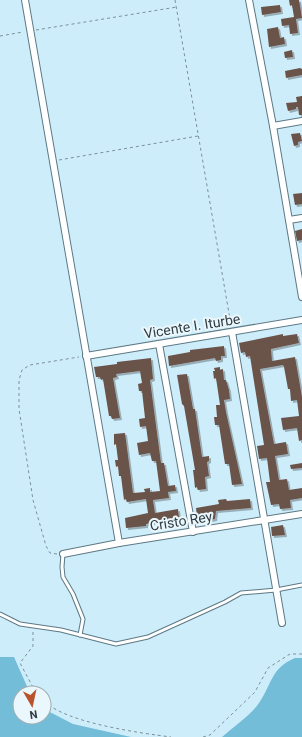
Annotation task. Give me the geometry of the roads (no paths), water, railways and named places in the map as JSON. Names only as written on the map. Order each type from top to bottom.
[{"type":"street","points":[[25,0],[119,543]]},
{"type":"street","points":[[249,0],[273,126],[302,298]]},
{"type":"street","points":[[273,126],[302,121]]},
{"type":"street","points":[[289,220],[302,218]]},
{"type":"street","name":"Vicente I. Iturbe","points":[[86,356],[302,320]]},
{"type":"street","points":[[232,332],[282,623]]},
{"type":"street","points":[[159,344],[193,532]]},
{"type":"street","name":"Cristo Rey","points":[[63,554],[119,543],[302,514]]},
{"type":"lane","points":[[63,554],[62,567],[64,577],[73,594],[82,619],[80,635]]},
{"type":"lane","points":[[0,614],[20,624],[80,635],[116,644],[148,637],[225,602],[241,592],[276,590],[302,585]]},
{"type":"water","points":[[0,657],[14,657],[26,685],[12,685],[12,725],[52,725],[52,713],[73,724],[131,737],[0,737]]},
{"type":"water","points":[[295,658],[302,658],[302,737],[222,737],[247,717],[259,703],[276,672],[287,662]]}]
